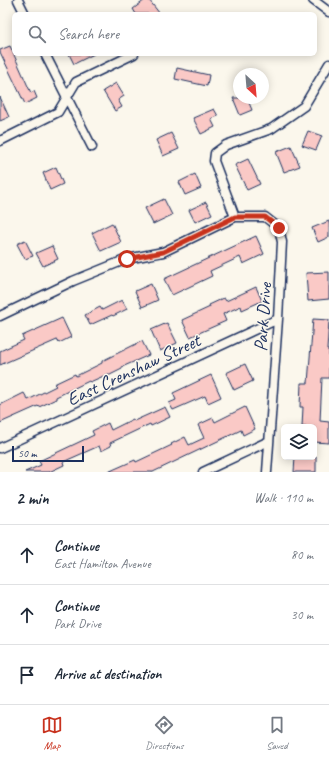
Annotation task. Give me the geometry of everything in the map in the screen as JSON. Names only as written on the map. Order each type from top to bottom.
[{"type":"street","points":[[18,0],[24,12]]},
{"type":"street","points":[[313,0],[329,12]]},
{"type":"street","points":[[46,56],[92,147]]},
{"type":"street","points":[[0,141],[58,112],[76,82],[130,56]]},
{"type":"street","points":[[0,316],[73,281],[127,259],[163,252],[235,217],[214,161],[215,153],[226,144],[271,129],[304,106],[329,64]]},
{"type":"street","name":"Park Drive","points":[[235,217],[265,217],[279,228],[282,242],[267,472]]},
{"type":"street","name":"East Crenshaw Street","points":[[0,448],[278,319]]},
{"type":"street","points":[[202,472],[269,441]]},
{"type":"building","points":[[145,0],[149,0],[158,12],[135,12],[133,9]]},
{"type":"building","points":[[10,46],[12,56],[14,56],[31,93],[34,91],[37,98],[25,104],[0,50]]},
{"type":"building","points":[[70,56],[90,56],[74,64]]},
{"type":"building","points":[[177,68],[209,75],[207,86],[175,79]]},
{"type":"building","points":[[116,83],[124,96],[118,100],[122,107],[115,111],[103,91]]},
{"type":"building","points":[[0,97],[9,117],[0,121]]},
{"type":"building","points":[[235,104],[250,104],[252,110],[240,115]]},
{"type":"building","points":[[214,109],[218,116],[211,119],[215,127],[201,134],[193,118]]},
{"type":"building","points":[[308,131],[322,136],[316,150],[302,145]]},
{"type":"building","points":[[171,133],[179,149],[163,156],[156,140]]},
{"type":"building","points":[[291,146],[300,166],[284,172],[276,152]]},
{"type":"building","points":[[248,159],[260,184],[247,190],[235,165]]},
{"type":"building","points":[[56,167],[63,184],[50,190],[43,173]]},
{"type":"building","points":[[195,174],[201,188],[185,195],[179,182]]},
{"type":"building","points":[[164,199],[172,215],[153,224],[145,208]]},
{"type":"building","points":[[206,202],[212,214],[195,222],[189,210]]},
{"type":"building","points":[[329,221],[329,237],[318,242],[312,228]]},
{"type":"building","points":[[112,223],[121,242],[101,251],[92,233]]},
{"type":"building","points":[[256,236],[264,254],[243,264],[240,257],[210,271],[212,276],[172,295],[164,279]]},
{"type":"building","points":[[25,240],[33,256],[25,259],[17,244]]},
{"type":"building","points":[[52,246],[58,259],[43,266],[36,253]]},
{"type":"building","points":[[329,272],[329,299],[308,301],[306,273]]},
{"type":"building","points":[[151,284],[158,300],[142,307],[135,291]]},
{"type":"building","points":[[256,287],[262,301],[242,310],[241,306],[223,314],[226,321],[190,337],[182,320],[210,307],[209,305],[224,298],[226,301]]},
{"type":"building","points":[[122,300],[127,309],[90,325],[85,315],[100,307],[102,310]]},
{"type":"building","points":[[62,318],[71,337],[59,343],[57,340],[0,365],[0,351],[24,340],[22,336]]},
{"type":"building","points":[[313,319],[329,320],[327,350],[329,350],[329,378],[322,378],[320,421],[329,422],[329,443],[317,442],[317,424],[302,424],[303,407],[300,407],[301,383],[308,383]]},
{"type":"building","points":[[167,323],[177,343],[160,351],[151,330]]},
{"type":"building","points":[[142,341],[149,355],[122,367],[122,369],[108,376],[108,374],[90,382],[89,381],[56,397],[56,399],[0,423],[0,405],[24,393],[28,400],[56,386],[54,384],[75,374],[76,376]]},
{"type":"building","points":[[245,364],[253,381],[234,390],[226,373]]},
{"type":"building","points":[[211,375],[221,397],[208,403],[205,396],[173,410],[169,403],[176,400],[173,393]]},
{"type":"building","points":[[165,407],[170,417],[151,426],[150,424],[110,443],[111,446],[101,451],[99,446],[63,462],[64,465],[49,472],[25,472],[41,465],[39,461],[94,435],[92,431],[108,423],[111,430],[133,419],[134,421]]},
{"type":"building","points":[[245,407],[255,429],[243,435],[241,430],[153,472],[108,472],[135,460],[136,462],[172,445],[171,444],[185,437],[189,445],[204,438],[198,425],[213,418],[215,422]]},
{"type":"building","points":[[295,460],[316,460],[316,472],[294,472]]},
{"type":"route","points":[[127,259],[163,252],[235,217],[265,217],[279,228]]}]
